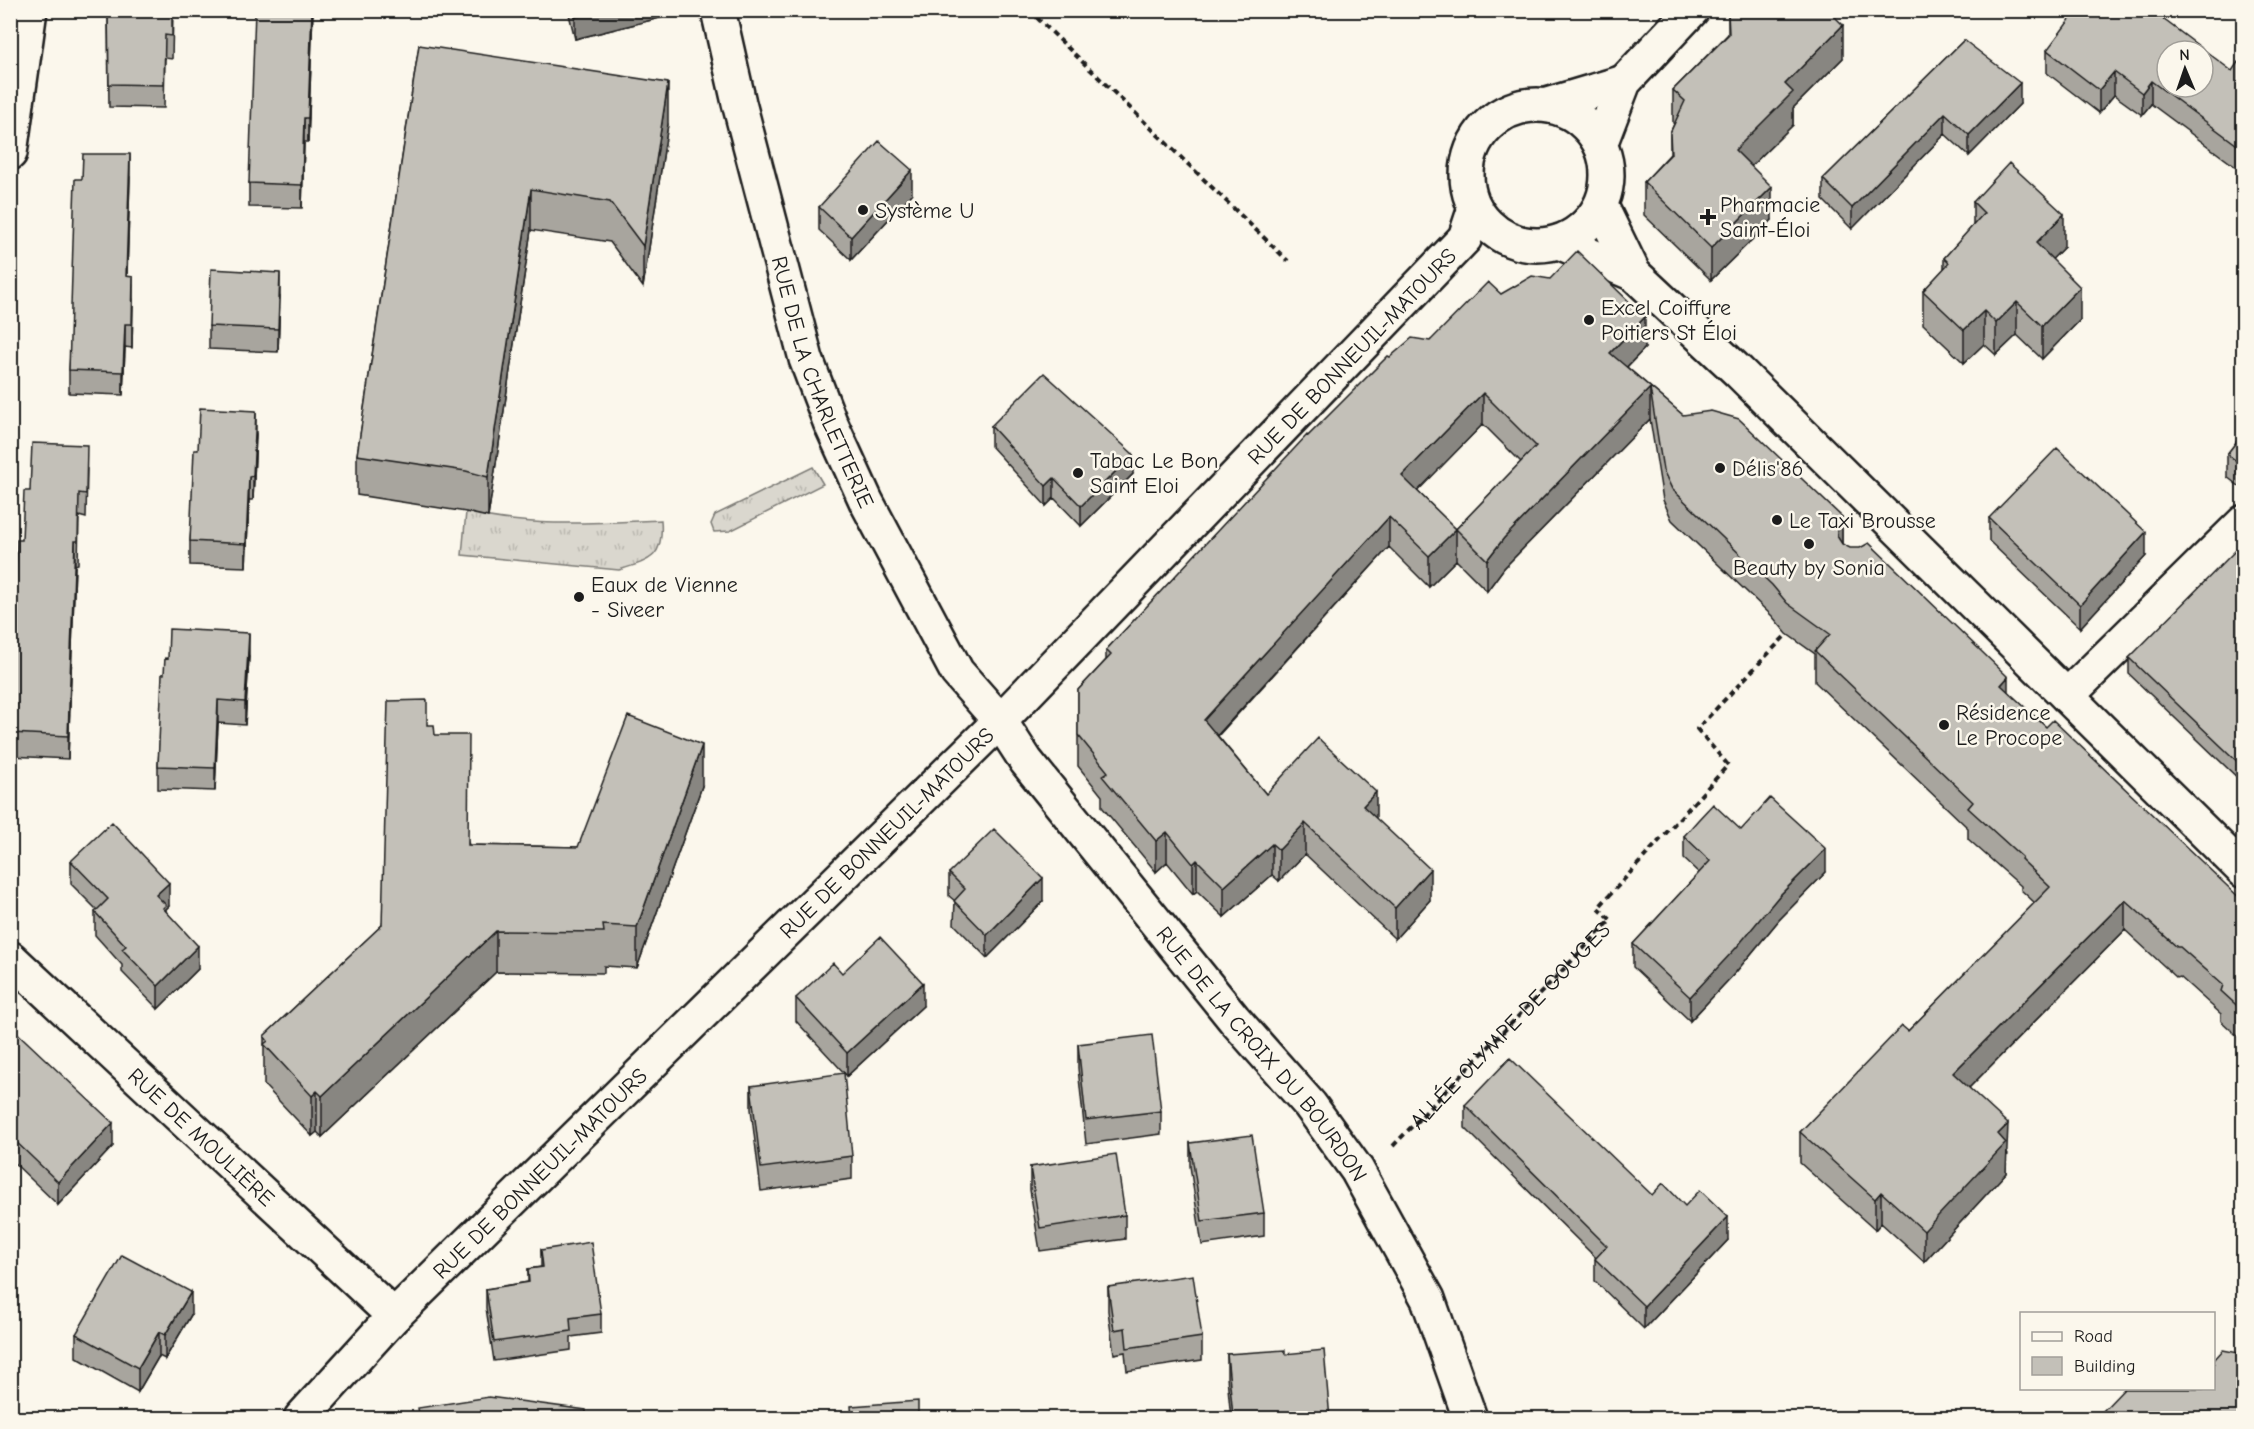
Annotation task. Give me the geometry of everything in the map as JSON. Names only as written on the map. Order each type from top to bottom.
[{"type":"street","points":[[10,153],[30,10]]},
{"type":"street","name":"RUE DE LA CHARLETTERIE","points":[[718,10],[739,103],[806,359],[830,422],[866,501],[957,672],[1000,722]]},
{"type":"street","points":[[1600,142],[1624,82],[1692,10]]},
{"type":"street","points":[[1547,105],[1624,82]]},
{"type":"street","points":[[1470,223],[1467,174],[1469,156],[1475,140],[1485,127],[1512,108],[1547,105],[1568,111],[1587,124],[1600,142],[1607,163],[1608,185],[1601,206],[1590,222],[1575,234],[1559,242]]},
{"type":"street","points":[[1601,206],[1634,274]]},
{"type":"street","name":"RUE DE BONNEUIL-MATOURS","points":[[301,1419],[394,1316],[1000,722],[1470,223],[1520,243],[1539,245],[1559,242]]},
{"type":"street","points":[[1559,242],[1634,274],[1739,372],[1880,534],[2067,696],[2244,871]]},
{"type":"street","points":[[2067,696],[2244,522]]},
{"type":"street","name":"RUE DE LA CROIX DU BOURDON","points":[[1000,722],[1033,770],[1234,1019],[1310,1105],[1357,1170],[1428,1299],[1470,1419]]},
{"type":"street","name":"RUE DE MOULIÈRE","points":[[10,958],[394,1316]]},
{"type":"path","points":[[1029,10],[1288,261]]},
{"type":"path","name":"ALLÉE OLYMPE DE GOUGES","points":[[1386,1152],[1611,920],[1598,908],[1728,765],[1697,729],[1787,634]]},
{"type":"green space","points":[[813,467],[823,484],[730,531],[714,532],[711,524],[715,515]]},
{"type":"green space","points":[[466,512],[538,522],[661,520],[660,542],[654,555],[648,560],[619,570],[462,555]]},
{"type":"building","points":[[108,10],[172,10],[172,36],[165,35],[164,85],[109,84]]},
{"type":"building","points":[[255,10],[312,10],[308,118],[304,118],[302,185],[249,183]]},
{"type":"building","points":[[573,10],[602,10],[575,17]]},
{"type":"building","points":[[1730,10],[1828,10],[1843,25],[1785,84],[1793,92],[1735,150],[1772,187],[1711,248],[1644,182],[1671,154],[1670,133],[1685,101],[1673,90],[1729,34],[1728,13]]},
{"type":"building","points":[[2077,10],[2151,10],[2190,39],[2155,39],[2155,84],[2151,81],[2142,93],[2114,72],[2099,90],[2047,50]]},
{"type":"building","points":[[1964,40],[2020,83],[1969,135],[1945,113],[1852,208],[1823,179]]},
{"type":"building","points":[[419,45],[668,83],[643,246],[610,202],[531,189],[488,477],[466,471],[357,455]]},
{"type":"building","points":[[2215,58],[2232,71],[2238,62],[2244,66],[2244,150],[2175,99],[2215,99]]},
{"type":"building","points":[[879,141],[912,170],[851,237],[819,207]]},
{"type":"building","points":[[83,154],[130,154],[126,276],[133,277],[132,324],[125,324],[123,372],[69,370],[75,179],[82,179]]},
{"type":"building","points":[[2009,163],[2064,214],[2036,243],[2080,287],[2042,326],[2017,302],[1996,323],[1984,311],[1964,330],[1923,291],[1949,263],[1944,258],[1984,213],[1973,202]]},
{"type":"building","points":[[1577,251],[1645,317],[1610,353],[1683,415],[1711,411],[1739,419],[1842,517],[1837,527],[1837,536],[1842,544],[1850,548],[1860,548],[1869,543],[2008,677],[2001,685],[2046,727],[2053,720],[2244,902],[2244,1012],[2221,991],[2223,985],[2125,900],[1953,1073],[2008,1124],[1998,1134],[2006,1143],[1924,1231],[1881,1192],[1875,1199],[1800,1132],[1902,1026],[1908,1031],[2050,887],[2021,859],[2022,857],[1968,808],[1973,802],[1815,651],[1830,634],[1787,603],[1772,585],[1672,489],[1663,470],[1650,388],[1504,538],[1487,560],[1456,529],[1429,556],[1389,517],[1204,720],[1266,794],[1318,738],[1376,792],[1363,806],[1430,869],[1395,908],[1305,823],[1279,850],[1272,844],[1224,887],[1197,860],[1193,864],[1167,832],[1156,841],[1102,776],[1108,772],[1078,735],[1078,690],[1111,655],[1106,650],[1307,435],[1388,356],[1390,357],[1412,338],[1430,341],[1488,282],[1501,294],[1532,276],[1550,279]],"holes":[[[1483,393],[1536,446],[1456,529],[1402,476]]]},
{"type":"building","points":[[211,269],[280,273],[278,329],[209,326]]},
{"type":"building","points":[[1044,373],[1133,454],[1081,506],[1054,478],[1046,486],[991,426]]},
{"type":"building","points":[[200,408],[256,411],[253,476],[249,477],[246,544],[190,541],[194,450],[198,450]]},
{"type":"building","points":[[2244,432],[2244,466],[2227,454]]},
{"type":"building","points":[[32,443],[87,445],[86,494],[79,493],[78,541],[75,541],[68,736],[11,733],[10,639],[14,639],[17,540],[22,540],[24,491],[30,491]]},
{"type":"building","points":[[2057,448],[2146,532],[2080,605],[1989,518]]},
{"type":"building","points":[[2235,551],[2244,559],[2244,768],[2129,658]]},
{"type":"building","points":[[169,629],[249,633],[245,702],[218,700],[215,768],[158,766],[162,674],[164,674],[165,658],[168,659]]},
{"type":"building","points":[[427,700],[427,725],[434,725],[435,735],[469,735],[468,845],[578,847],[628,716],[702,745],[637,927],[603,925],[604,932],[496,931],[322,1096],[317,1091],[312,1096],[264,1044],[268,1041],[264,1036],[382,925],[388,701]]},
{"type":"building","points":[[1770,798],[1826,849],[1779,896],[1736,948],[1690,997],[1633,944],[1710,861],[1684,836],[1713,804],[1741,830]]},
{"type":"building","points":[[112,822],[169,883],[156,895],[166,905],[163,908],[198,946],[158,986],[122,949],[126,946],[95,912],[108,899],[71,861]]},
{"type":"building","points":[[994,829],[1043,878],[987,935],[954,901],[965,889],[949,873]]},
{"type":"building","points":[[880,937],[923,983],[847,1053],[796,998],[833,963],[842,973]]},
{"type":"building","points":[[10,1026],[113,1123],[58,1182],[10,1136]]},
{"type":"building","points":[[1152,1035],[1161,1111],[1086,1120],[1078,1044]]},
{"type":"building","points":[[1510,1058],[1652,1195],[1663,1183],[1685,1206],[1700,1190],[1728,1217],[1644,1306],[1595,1259],[1607,1246],[1465,1105]]},
{"type":"building","points":[[844,1073],[852,1156],[761,1168],[751,1086]]},
{"type":"building","points":[[1252,1135],[1264,1213],[1202,1221],[1190,1143]]},
{"type":"building","points":[[1116,1154],[1125,1215],[1040,1228],[1030,1167]]},
{"type":"building","points":[[591,1242],[601,1314],[570,1318],[571,1331],[494,1342],[486,1289],[529,1282],[528,1269],[543,1267],[541,1250]]},
{"type":"building","points":[[122,1255],[191,1292],[165,1335],[159,1332],[138,1368],[76,1334]]},
{"type":"building","points":[[1193,1275],[1202,1337],[1127,1348],[1125,1328],[1114,1330],[1108,1287]]},
{"type":"building","points":[[1285,1350],[1285,1354],[1324,1350],[1330,1419],[1263,1419],[1262,1414],[1233,1416],[1227,1354]]},
{"type":"building","points":[[2223,1350],[2244,1354],[2244,1412],[2237,1419],[2092,1419],[2123,1390],[2215,1390],[2215,1359]]},
{"type":"building","points":[[489,1397],[586,1410],[586,1419],[387,1419],[419,1414],[418,1408]]},
{"type":"building","points":[[918,1401],[918,1419],[852,1419],[851,1406]]},
{"type":"place","name":"Système U","points":[[863,210]]},
{"type":"place","name":"Pharmacie Saint-Éloi","points":[[1708,217]]},
{"type":"place","name":"Excel Coiffure Poitiers St Éloi","points":[[1589,320]]},
{"type":"place","name":"Délis'86","points":[[1720,468]]},
{"type":"place","name":"Tabac Le Bon Saint Eloi","points":[[1078,473]]},
{"type":"place","name":"Le Taxi Brousse","points":[[1777,520]]},
{"type":"place","name":"Beauty by Sonia","points":[[1809,544]]},
{"type":"place","name":"Eaux de Vienne - Siveer","points":[[579,597]]},
{"type":"place","name":"Résidence Le Procope","points":[[1944,725]]}]
